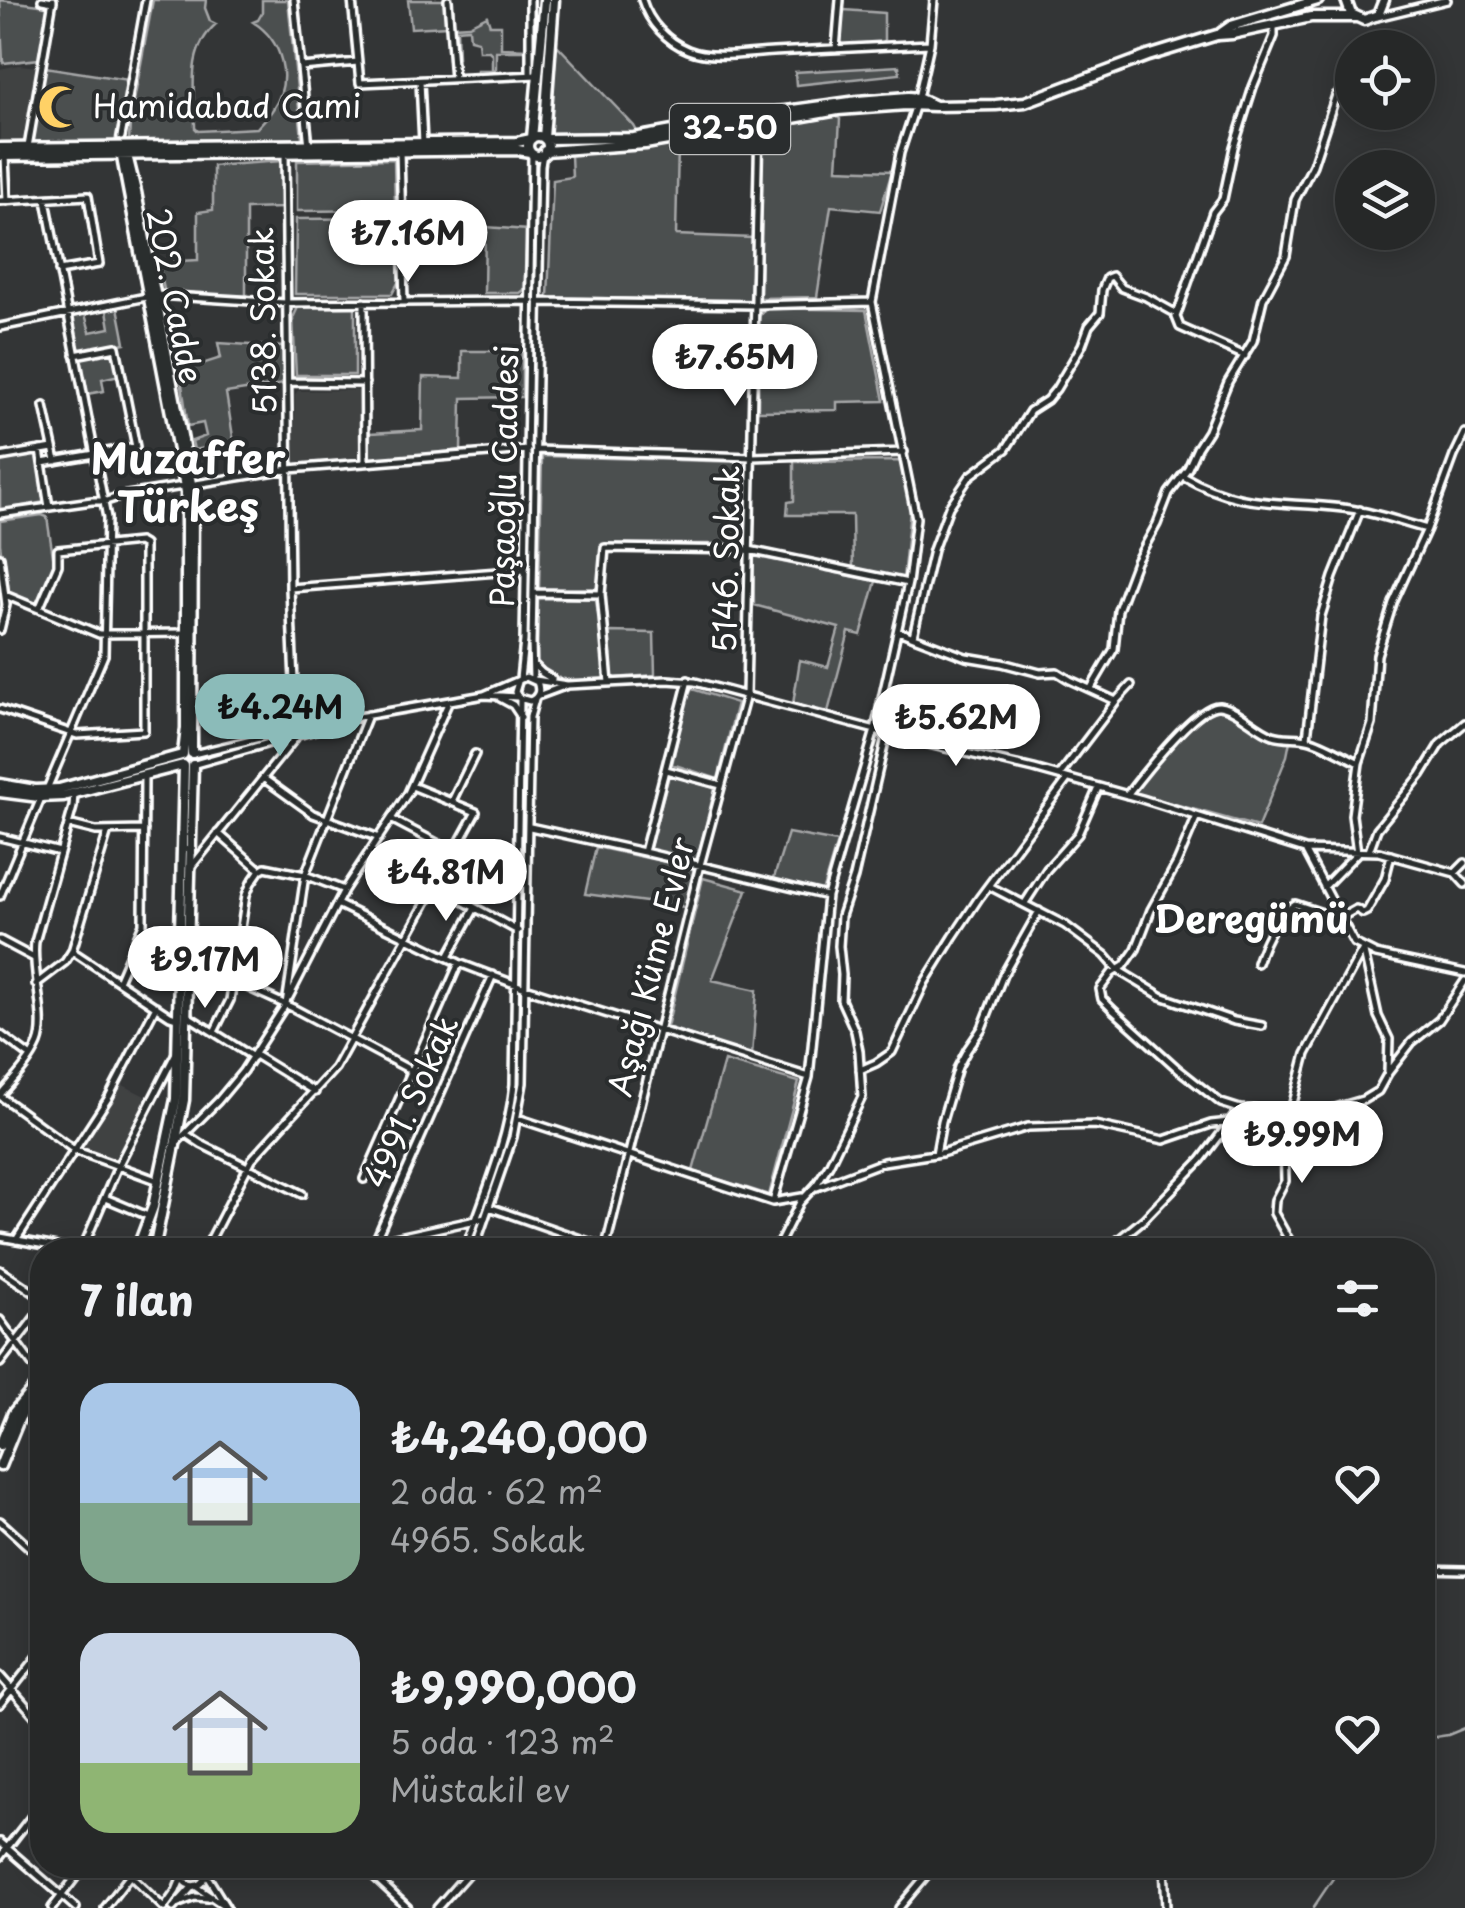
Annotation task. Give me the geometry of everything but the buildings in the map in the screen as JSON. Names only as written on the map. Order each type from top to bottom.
[{"type":"main road","points":[[531,152],[528,144],[532,138],[534,75],[545,0]]},
{"type":"main road","points":[[2,153],[28,148],[123,148],[537,155],[547,145],[544,139],[554,0]]},
{"type":"main road","name":"32-50","points":[[1218,35],[1231,26],[1318,0]]},
{"type":"main road","points":[[1346,0],[1348,10],[1364,20],[1374,18],[1384,0]]},
{"type":"main road","name":"32-50","points":[[544,139],[634,138],[826,104],[917,101],[935,106],[996,106],[1025,102],[1148,56],[1218,35],[1311,17],[1355,17]]},
{"type":"main road","name":"32-50","points":[[544,152],[633,146],[838,110],[917,101]]},
{"type":"main road","points":[[2,153],[123,148],[285,153],[423,143],[517,142],[536,136],[544,139]]},
{"type":"main road","name":"202. Cadde","points":[[123,148],[188,486],[188,754]]},
{"type":"main road","points":[[188,754],[181,761],[189,765]]},
{"type":"main road","points":[[0,788],[43,794],[73,790],[189,765],[196,758],[188,754],[73,790]]},
{"type":"main road","points":[[140,1238],[150,1216],[176,1098],[177,1050],[184,1018],[188,960],[189,765]]},
{"type":"main road","points":[[156,1238],[184,1100],[189,765]]},
{"type":"main road","points":[[0,1445],[18,1406],[30,1392]]},
{"type":"main road","points":[[0,1466],[9,1422],[30,1403]]},
{"type":"street","points":[[28,148],[53,1],[42,0]]},
{"type":"street","points":[[123,148],[146,0]]},
{"type":"street","points":[[294,0],[310,149]]},
{"type":"street","points":[[352,0],[360,83],[534,75],[530,0]]},
{"type":"street","points":[[448,0],[454,79]]},
{"type":"street","points":[[642,0],[659,29],[691,51],[726,54],[930,44]]},
{"type":"street","points":[[836,49],[840,0]]},
{"type":"street","points":[[773,1202],[809,1077],[827,896],[875,730],[908,583],[916,518],[872,302],[895,174],[930,44],[934,0]]},
{"type":"street","points":[[1374,18],[1447,0]]},
{"type":"street","points":[[1245,356],[1179,326],[1176,314],[1213,212],[1222,199],[1234,147],[1274,36],[1274,25]]},
{"type":"street","points":[[301,67],[358,62]]},
{"type":"street","points":[[420,80],[423,143]]},
{"type":"street","points":[[1091,688],[1116,646],[1118,610],[1136,562],[1170,493],[1212,425],[1228,382],[1255,336],[1263,299],[1286,256],[1294,204],[1313,165],[1335,98]]},
{"type":"street","name":"5146. Sokak","points":[[746,696],[759,124]]},
{"type":"street","points":[[400,152],[404,302]]},
{"type":"street","name":"Paşaoğlu Caddesi","points":[[531,152],[534,679]]},
{"type":"street","name":"Paşaoğlu Caddesi","points":[[534,302],[544,152]]},
{"type":"street","points":[[2,153],[4,201],[88,196],[99,264],[60,271]]},
{"type":"street","name":"5138. Sokak","points":[[285,153],[290,588],[296,733]]},
{"type":"street","points":[[0,896],[102,663],[106,635],[105,498],[46,200]]},
{"type":"street","points":[[913,636],[933,550],[952,501],[970,476],[1006,449],[1030,411],[1050,398],[1100,313],[1107,278],[1112,276],[1122,288],[1176,314]]},
{"type":"street","points":[[0,328],[152,296],[286,302],[872,302]]},
{"type":"street","points":[[364,302],[365,463]]},
{"type":"street","points":[[42,463],[136,448],[116,347],[75,356]]},
{"type":"street","points":[[287,382],[364,383]]},
{"type":"street","points":[[44,406],[56,461]]},
{"type":"street","points":[[1357,853],[1352,815],[1359,764],[1372,724],[1377,656],[1385,626],[1465,433]]},
{"type":"street","points":[[0,458],[53,448]]},
{"type":"street","points":[[40,450],[49,507]]},
{"type":"street","points":[[0,514],[289,469],[532,450],[752,457],[904,452]]},
{"type":"street","name":"Paşaoğlu Caddesi","points":[[519,680],[524,655],[532,450]]},
{"type":"street","points":[[1182,475],[1241,499],[1360,510],[1427,530]]},
{"type":"street","points":[[1307,738],[1322,616],[1332,578],[1360,510]]},
{"type":"street","points":[[0,709],[71,733],[144,731],[144,545],[139,542],[58,550],[59,561],[40,609]]},
{"type":"street","points":[[610,682],[601,594],[605,548],[749,550],[908,583]]},
{"type":"street","points":[[0,557],[6,605],[0,630]]},
{"type":"street","points":[[290,588],[525,570]]},
{"type":"street","points":[[533,592],[601,594]]},
{"type":"street","points":[[5,595],[106,635],[190,633]]},
{"type":"street","points":[[897,631],[966,658],[1040,673],[1055,672],[1116,700]]},
{"type":"street","points":[[532,661],[542,673],[568,685]]},
{"type":"street","points":[[484,696],[526,677],[559,682]]},
{"type":"street","points":[[478,1238],[509,1150],[524,1069],[530,717],[539,686],[534,679]]},
{"type":"street","points":[[469,1238],[514,1117],[522,719],[515,688],[519,680]]},
{"type":"street","points":[[644,852],[688,680]]},
{"type":"street","points":[[189,765],[352,718],[449,701],[498,696],[526,702],[568,685],[688,680],[1068,778],[1305,850],[1391,856],[1455,873],[1465,884]]},
{"type":"street","points":[[1059,776],[1131,686]]},
{"type":"street","points":[[498,696],[512,705],[522,719]]},
{"type":"street","name":"Aşağı Küme Evler","points":[[610,1238],[700,866],[746,696]]},
{"type":"street","points":[[176,1143],[224,1094],[254,1056],[286,1004],[344,890],[412,786],[449,701]]},
{"type":"street","points":[[1127,795],[1184,729],[1214,706],[1224,707],[1269,734],[1307,738],[1359,764]]},
{"type":"street","points":[[286,1004],[305,875],[368,715]]},
{"type":"street","points":[[1368,852],[1377,830],[1440,744],[1465,723]]},
{"type":"street","points":[[188,754],[296,733]]},
{"type":"street","points":[[190,868],[296,733]]},
{"type":"street","points":[[781,1238],[805,1196],[829,1165],[862,1097],[855,1031],[841,1000],[840,931],[887,733]]},
{"type":"street","points":[[452,802],[474,754]]},
{"type":"street","points":[[664,770],[721,785]]},
{"type":"street","points":[[118,981],[142,928],[144,775]]},
{"type":"street","points":[[263,778],[311,812],[379,838]]},
{"type":"street","points":[[860,1070],[892,1052],[925,982],[953,937],[1068,778]]},
{"type":"street","points":[[211,1238],[246,1167],[332,1073],[476,812],[412,786]]},
{"type":"street","points":[[1025,903],[1078,834],[1098,788]]},
{"type":"street","points":[[73,790],[74,802],[36,938],[40,1036],[31,1057],[0,1095],[74,1150],[158,1180]]},
{"type":"street","points":[[1197,816],[1136,950],[1100,989],[1102,998],[1221,1103],[1240,1109],[1318,1113],[1363,1100],[1378,1091],[1412,1042],[1438,1020],[1465,981]]},
{"type":"street","points":[[392,819],[519,886]]},
{"type":"street","points":[[68,824],[96,831],[144,830]]},
{"type":"street","points":[[528,827],[827,896]]},
{"type":"street","points":[[36,984],[72,951],[108,831]]},
{"type":"street","points":[[218,833],[260,870]]},
{"type":"street","points":[[0,837],[60,852]]},
{"type":"street","points":[[1305,850],[1354,943],[1376,954],[1465,973]]},
{"type":"street","points":[[370,851],[518,931]]},
{"type":"street","points":[[1324,886],[1357,853]]},
{"type":"street","points":[[1256,963],[1278,920],[1295,904],[1331,916],[1356,908],[1363,913],[1368,911],[1386,879],[1391,856]]},
{"type":"street","points":[[1455,873],[1465,863]]},
{"type":"street","points":[[214,1032],[228,1004],[246,895],[260,870],[265,867],[305,875],[344,890]]},
{"type":"street","points":[[989,886],[1064,925],[1105,955],[1118,970],[1161,996],[1234,1021],[1262,1026]]},
{"type":"street","points":[[337,904],[459,963],[525,988],[809,1077]]},
{"type":"street","points":[[448,957],[476,908]]},
{"type":"street","points":[[936,1154],[958,1067],[982,1028],[1003,975],[1039,911]]},
{"type":"street","points":[[0,940],[34,958]]},
{"type":"street","points":[[1364,949],[1378,1016],[1388,1039],[1388,1073]]},
{"type":"street","points":[[1288,1238],[1274,1213],[1275,1200],[1286,1181],[1284,1137],[1306,1054],[1364,949]]},
{"type":"street","points":[[72,951],[156,1006],[214,1032],[314,1092]]},
{"type":"street","points":[[188,960],[286,1004],[412,1070]]},
{"type":"street","points":[[364,1178],[459,963]]},
{"type":"street","name":"4991. Sokak","points":[[374,1238],[493,975]]},
{"type":"street","points":[[16,1240],[116,1084],[156,1006]]},
{"type":"street","points":[[0,1034],[31,1057]]},
{"type":"street","points":[[87,1238],[118,1166],[177,1050]]},
{"type":"street","points":[[1121,1238],[1144,1220],[1201,1160],[1240,1109]]},
{"type":"street","points":[[514,1117],[773,1202],[805,1196]]},
{"type":"street","points":[[813,1188],[884,1162],[936,1154],[1028,1127],[1095,1125],[1164,1140],[1230,1122]]},
{"type":"street","points":[[186,1134],[302,1194]]},
{"type":"street","points":[[104,1198],[150,1216]]},
{"type":"street","points":[[489,1207],[576,1238]]},
{"type":"street","points":[[394,1238],[485,1218]]},
{"type":"street","points":[[0,1237],[30,1242]]},
{"type":"street","points":[[0,1270],[30,1290]]},
{"type":"street","points":[[0,1320],[30,1362]]},
{"type":"street","points":[[0,1363],[30,1324]]},
{"type":"street","points":[[0,1522],[30,1549]]},
{"type":"street","points":[[1435,1569],[1465,1570]]},
{"type":"street","points":[[0,1704],[30,1667]]},
{"type":"street","points":[[0,1676],[30,1710]]},
{"type":"street","points":[[0,1857],[30,1818]]},
{"type":"street","points":[[0,1842],[30,1868]]},
{"type":"street","points":[[42,1878],[76,1908]]},
{"type":"street","points":[[52,1908],[75,1878]]},
{"type":"street","points":[[105,1908],[128,1878]]},
{"type":"street","points":[[132,1878],[164,1908],[180,1878]]},
{"type":"street","points":[[183,1878],[186,1884],[227,1908]]},
{"type":"street","points":[[174,1906],[204,1878]]},
{"type":"street","points":[[210,1878],[227,1908]]},
{"type":"street","points":[[376,1878],[408,1908]]},
{"type":"street","points":[[437,1908],[464,1878]]},
{"type":"street","points":[[898,1908],[924,1878]]},
{"type":"street","points":[[1165,1878],[1166,1908]]},
{"type":"street","points":[[174,1906],[195,1897],[216,1900]]},
{"type":"shaded area","points":[[0,0],[48,6],[39,59],[3,63]]},
{"type":"shaded area","points":[[153,0],[206,0],[210,21],[216,24],[206,35],[196,60],[193,87],[198,131],[257,128],[271,112],[282,85],[281,61],[271,39],[253,22],[262,13],[262,0],[288,0],[302,138],[129,141]]},
{"type":"shaded area","points":[[408,0],[445,0],[447,26],[411,28]]},
{"type":"shaded area","points":[[844,10],[884,13],[884,43],[838,45]]},
{"type":"shaded area","points":[[487,16],[490,25],[501,25],[501,48],[527,51],[496,51],[496,68],[492,73],[477,74],[477,70],[492,70],[492,54],[479,51],[478,41],[470,39],[469,28],[457,29],[455,57],[453,26],[469,25]]},
{"type":"shaded area","points":[[553,44],[639,135],[558,137],[551,133],[548,125]]},
{"type":"shaded area","points":[[899,66],[900,74],[796,85],[795,72]]},
{"type":"shaded area","points":[[38,67],[26,142],[0,142],[0,69]]},
{"type":"shaded area","points":[[45,67],[128,80],[115,141],[32,142]]},
{"type":"shaded area","points":[[836,116],[840,119],[837,169],[892,171],[880,211],[831,206],[817,297],[760,298],[762,138],[766,130]]},
{"type":"shaded area","points":[[678,145],[676,235],[753,238],[750,301],[548,297],[553,180],[572,177],[571,155]]},
{"type":"shaded area","points":[[394,159],[395,210],[297,211],[297,161]]},
{"type":"shaded area","points":[[282,161],[283,208],[246,209],[246,296],[165,294],[158,262],[198,260],[198,212],[213,210],[213,166]]},
{"type":"shaded area","points":[[395,218],[399,281],[392,294],[295,294],[296,219]]},
{"type":"shaded area","points":[[485,227],[527,230],[524,290],[520,293],[484,293]]},
{"type":"shaded area","points":[[299,305],[355,305],[355,375],[296,375],[293,318]]},
{"type":"shaded area","points":[[118,307],[125,343],[78,352],[73,317],[85,314],[90,332],[110,328],[107,310]]},
{"type":"shaded area","points":[[767,308],[866,310],[884,401],[837,402],[837,410],[758,411],[759,316]]},
{"type":"shaded area","points":[[218,343],[284,347],[284,384],[226,393],[234,443],[194,450],[192,441],[206,436],[203,423],[188,426],[180,371],[221,358]]},
{"type":"shaded area","points":[[114,351],[119,375],[102,379],[104,391],[87,394],[79,358]]},
{"type":"shaded area","points":[[462,351],[522,351],[522,397],[462,398],[461,450],[369,461],[370,433],[422,430],[423,377],[462,378]]},
{"type":"shaded area","points":[[357,390],[360,456],[356,460],[295,462],[295,394]]},
{"type":"shaded area","points":[[37,454],[45,502],[0,510],[0,460]]},
{"type":"shaded area","points":[[542,456],[743,462],[743,544],[601,544],[598,588],[539,590]]},
{"type":"shaded area","points":[[901,461],[910,510],[903,579],[853,568],[852,515],[787,515],[788,502],[794,501],[794,462]]},
{"type":"shaded area","points":[[47,517],[54,563],[38,605],[7,592],[0,521]]},
{"type":"shaded area","points":[[753,556],[876,581],[861,635],[849,632],[828,712],[793,704],[800,660],[828,667],[839,628],[754,605]]},
{"type":"shaded area","points":[[538,598],[596,599],[606,679],[561,678],[537,666]]},
{"type":"shaded area","points":[[609,632],[654,633],[655,675],[613,678]]},
{"type":"shaded area","points":[[689,688],[737,703],[718,779],[672,764]]},
{"type":"shaded area","points":[[1220,709],[1269,737],[1290,741],[1258,827],[1131,792],[1192,725]]},
{"type":"shaded area","points":[[669,775],[715,788],[697,860],[649,850]]},
{"type":"shaded area","points":[[788,833],[837,842],[822,892],[773,881]]},
{"type":"shaded area","points":[[596,847],[694,868],[685,907],[585,894]]},
{"type":"shaded area","points":[[703,878],[747,890],[712,980],[757,990],[752,1056],[667,1027]]},
{"type":"shaded area","points":[[724,1061],[799,1082],[769,1195],[693,1171]]},
{"type":"shaded area","points":[[121,1084],[149,1098],[116,1161],[80,1148]]},
{"type":"waterway","points":[[1435,1737],[1465,1728]]},
{"type":"waterway","points":[[1313,1908],[1333,1878]]},
{"type":"place","name":"Hamidabad Cami","points":[[60,107]]},
{"type":"district","name":"Muzaffer Türkeş","points":[[188,483]]},
{"type":"district","name":"Deregümü","points":[[1251,920]]}]
